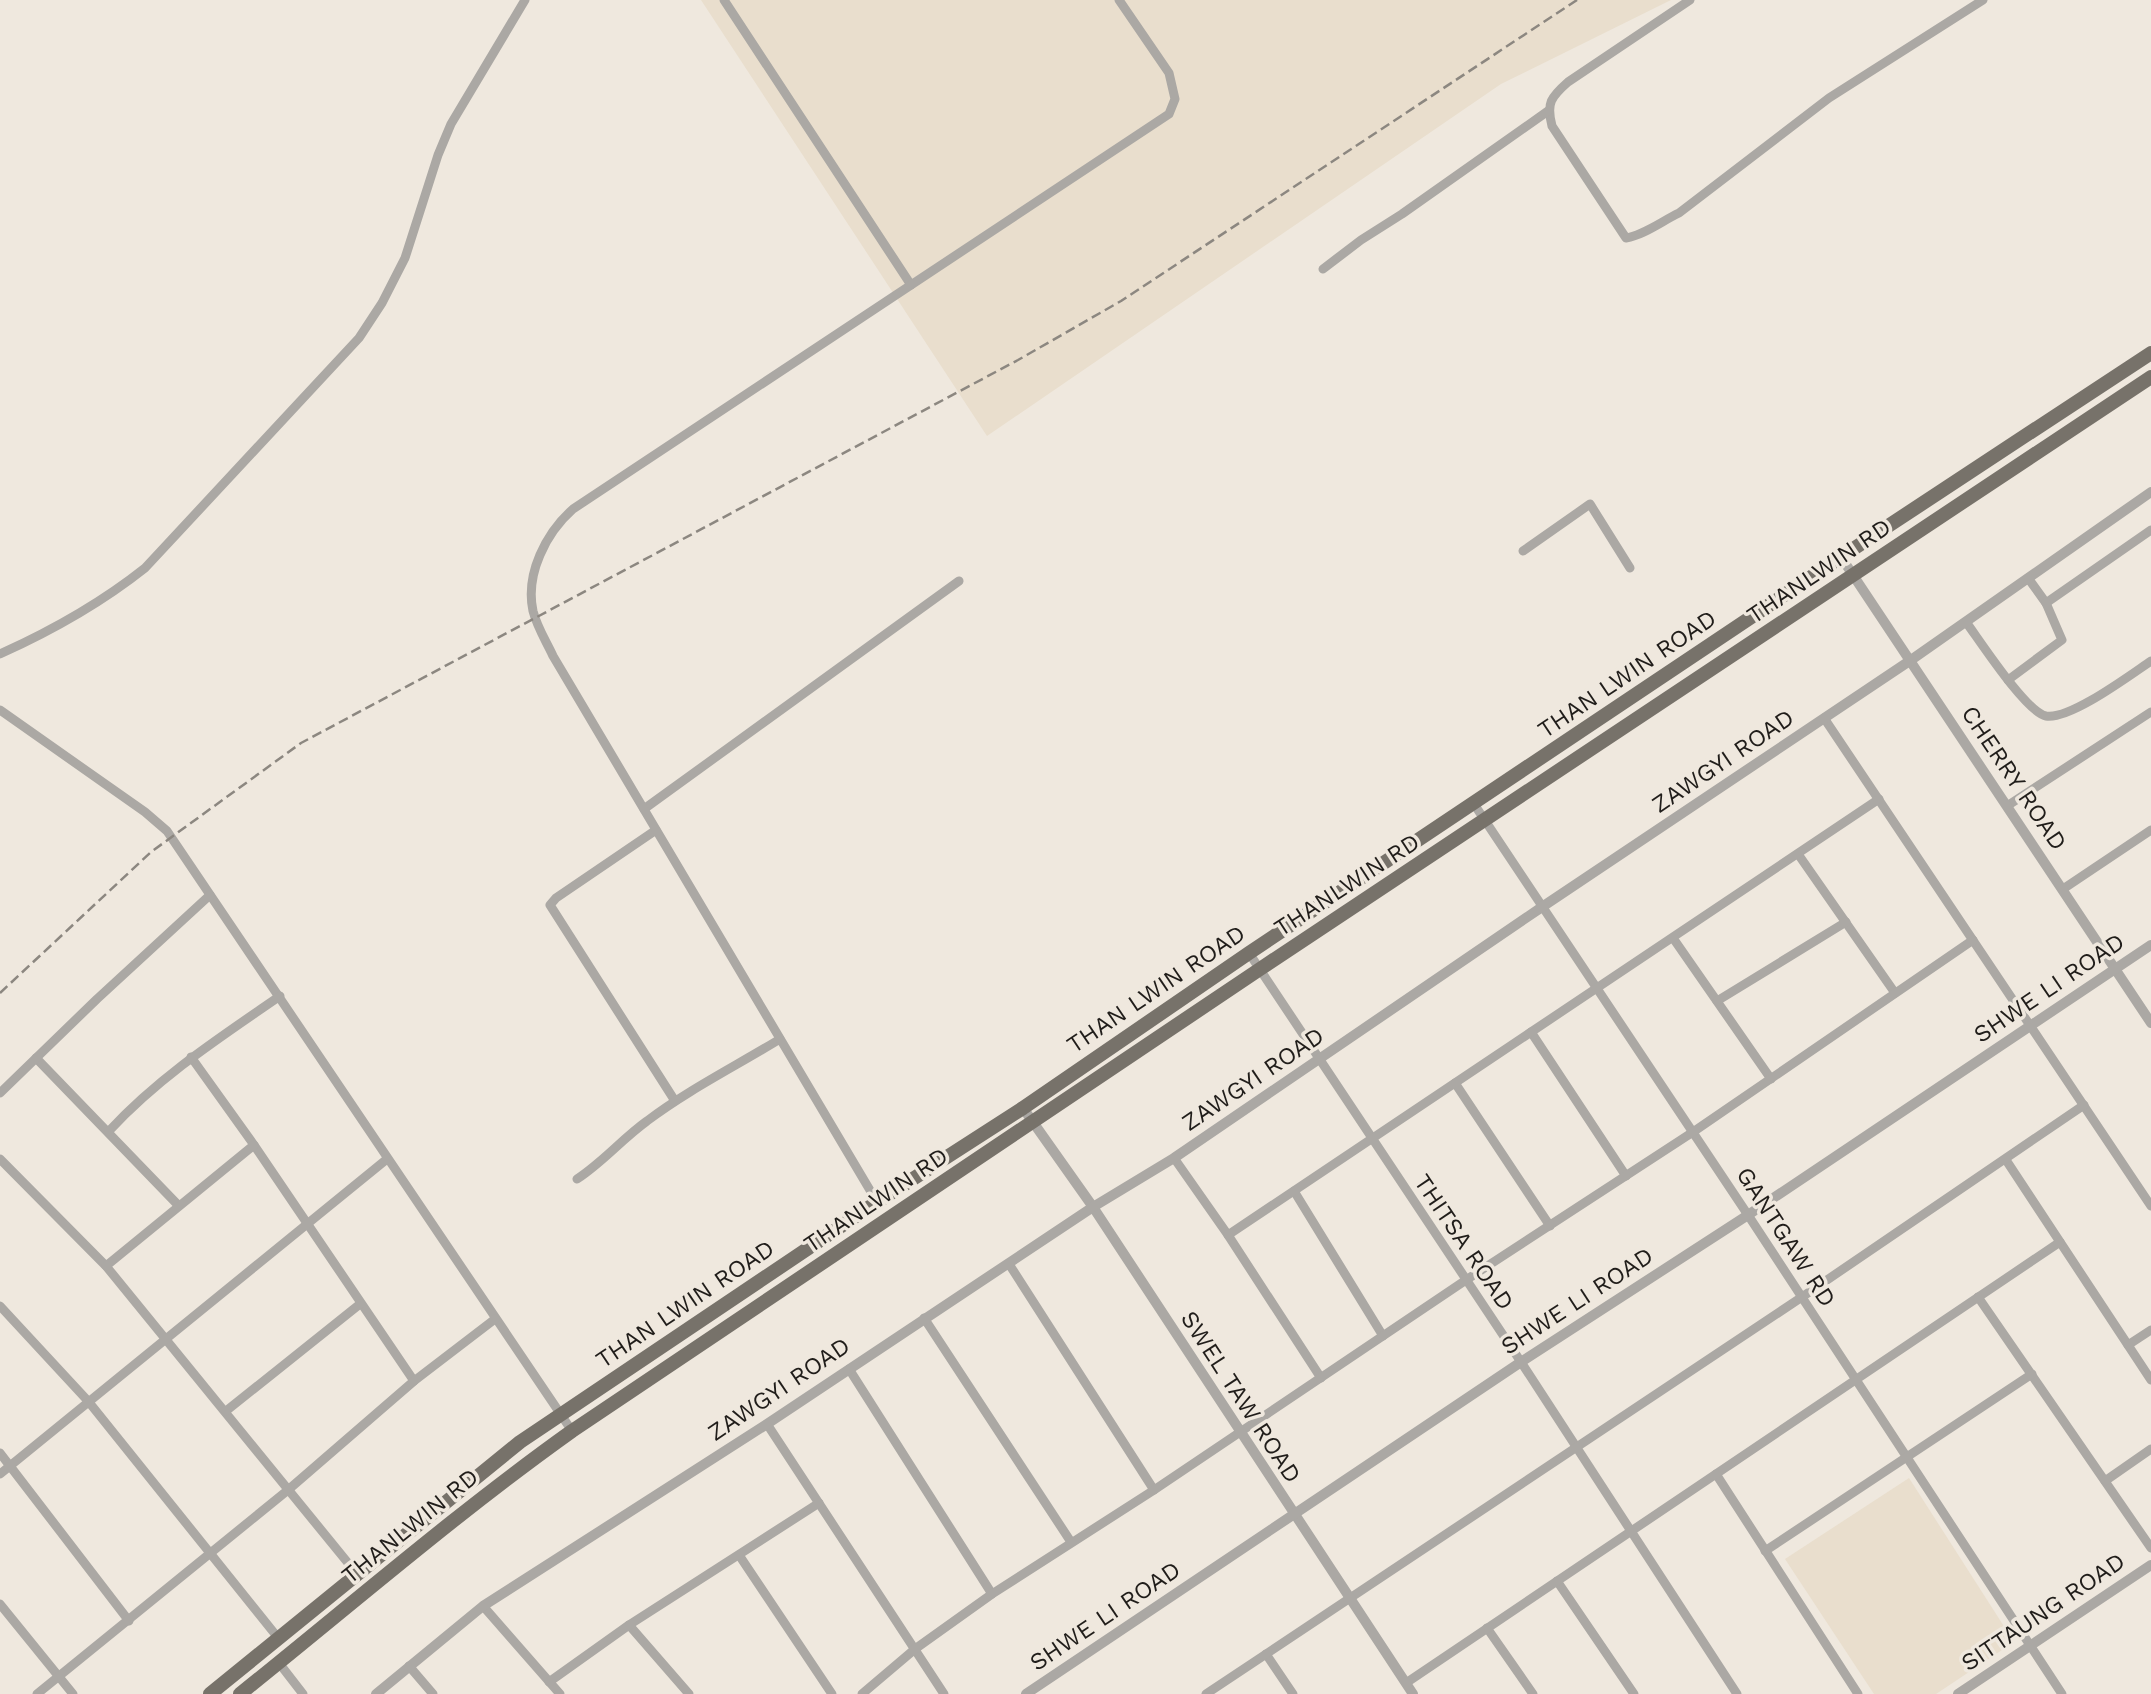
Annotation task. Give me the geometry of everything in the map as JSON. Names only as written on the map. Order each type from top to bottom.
[{"type":"main road","name":"THAN LWIN ROAD","points":[[210,1694],[520,1442],[877,1202],[1023,1108],[1841,557],[2151,353]]},
{"type":"main road","name":"THANLWIN RD","points":[[240,1694],[443,1527],[572,1430],[2151,377]]},
{"type":"main road","points":[[2080,400],[2090,418]]},
{"type":"main road","points":[[1655,682],[1666,700]]},
{"type":"main road","points":[[797,1257],[807,1273]]},
{"type":"street","points":[[0,654],[86,610],[145,568],[359,338],[382,303],[405,258],[438,155],[452,124],[525,0]]},
{"type":"street","points":[[724,0],[911,285]]},
{"type":"street","points":[[877,1202],[553,656],[533,610],[533,583],[543,547],[552,531],[573,509],[1169,114],[1175,99],[1169,73],[1119,0]]},
{"type":"street","points":[[1690,0],[1567,82],[1553,94],[1548,111],[1552,126],[1626,239],[1637,236],[1679,213],[1829,98],[1983,0]]},
{"type":"street","points":[[1323,269],[1548,111]]},
{"type":"street","name":"ZAWGYI ROAD","points":[[376,1694],[483,1606],[767,1424],[1093,1207],[1174,1158],[1966,622],[2151,492]]},
{"type":"street","points":[[1523,551],[1590,504],[1630,568]]},
{"type":"street","points":[[2046,603],[2151,530]]},
{"type":"street","name":"CHERRY ROAD","points":[[1841,557],[2151,1023]]},
{"type":"street","points":[[2008,680],[2062,640],[2046,603],[2028,578]]},
{"type":"street","points":[[644,809],[959,581]]},
{"type":"street","points":[[1966,622],[2008,680],[2038,713],[2049,716],[2064,713],[2087,702],[2151,661]]},
{"type":"street","points":[[0,710],[160,824],[280,996],[387,1159],[445,1240],[495,1319],[572,1430]]},
{"type":"street","points":[[2007,806],[2151,712]]},
{"type":"street","points":[[1824,718],[2151,1206]]},
{"type":"street","points":[[1228,1234],[1879,799]]},
{"type":"street","name":"GANTGAW RD","points":[[1474,804],[1748,1214],[2062,1694]]},
{"type":"street","points":[[656,830],[556,898],[550,905],[675,1101]]},
{"type":"street","points":[[2063,890],[2151,831]]},
{"type":"street","points":[[1798,854],[1895,993]]},
{"type":"street","points":[[0,1093],[210,895]]},
{"type":"street","points":[[1717,1001],[1846,922]]},
{"type":"street","points":[[1673,937],[1771,1079]]},
{"type":"street","points":[[862,1694],[915,1649],[992,1594],[1154,1490],[1466,1280],[1693,1132],[1973,940]]},
{"type":"street","name":"SHWE LI ROAD","points":[[1026,1694],[2151,945]]},
{"type":"street","name":"THITSA ROAD","points":[[1250,953],[1737,1694]]},
{"type":"street","points":[[109,1131],[133,1105],[191,1057],[280,996]]},
{"type":"street","points":[[1531,1032],[1626,1176]]},
{"type":"street","points":[[577,1179],[597,1166],[645,1122],[675,1101],[780,1039]]},
{"type":"street","points":[[191,1057],[414,1381]]},
{"type":"street","points":[[36,1058],[178,1205]]},
{"type":"street","points":[[1455,1083],[1550,1226]]},
{"type":"street","points":[[1206,1694],[1802,1297],[2084,1105]]},
{"type":"street","name":"SWEL TAW ROAD","points":[[1023,1108],[1093,1207],[1413,1694]]},
{"type":"street","points":[[106,1266],[254,1145]]},
{"type":"street","points":[[1174,1158],[1228,1234],[1321,1378]]},
{"type":"street","points":[[0,1159],[106,1266],[357,1574]]},
{"type":"street","points":[[0,1474],[387,1159]]},
{"type":"street","points":[[2006,1160],[2151,1380]]},
{"type":"street","points":[[1294,1191],[1383,1336]]},
{"type":"street","points":[[1406,1683],[2060,1242]]},
{"type":"street","points":[[1009,1264],[1154,1490]]},
{"type":"street","points":[[1978,1297],[2151,1548]]},
{"type":"street","points":[[226,1411],[360,1304]]},
{"type":"street","points":[[0,1306],[88,1401],[279,1639]]},
{"type":"street","points":[[924,1318],[1071,1542]]},
{"type":"street","points":[[37,1694],[210,1555],[414,1381],[495,1319]]},
{"type":"street","points":[[2128,1345],[2151,1330]]},
{"type":"street","points":[[849,1368],[992,1594]]},
{"type":"street","points":[[1765,1551],[2032,1374]]},
{"type":"street","points":[[767,1424],[944,1694]]},
{"type":"street","points":[[2105,1481],[2151,1449]]},
{"type":"street","points":[[0,1453],[129,1621]]},
{"type":"street","points":[[1716,1474],[1858,1694]]},
{"type":"street","points":[[549,1682],[629,1625],[819,1503]]},
{"type":"street","points":[[739,1555],[832,1694]]},
{"type":"street","name":"SITTAUNG ROAD","points":[[1958,1694],[2151,1565]]},
{"type":"street","points":[[1557,1581],[1634,1694]]},
{"type":"street","points":[[0,1604],[74,1694]]},
{"type":"street","points":[[483,1606],[560,1694]]},
{"type":"street","points":[[629,1625],[689,1694]]},
{"type":"street","points":[[1487,1628],[1533,1694]]},
{"type":"street","points":[[267,1649],[303,1694]]},
{"type":"street","points":[[1266,1654],[1293,1694]]},
{"type":"street","points":[[409,1666],[433,1694]]},
{"type":"shaded area","points":[[701,0],[1671,0],[1501,84],[987,436]]},
{"type":"shaded area","points":[[1909,1478],[2014,1642],[1936,1694],[1874,1694],[1785,1559]]},
{"type":"railway","points":[[0,993],[151,852],[301,743],[1018,360],[1121,301],[1577,0]]}]
